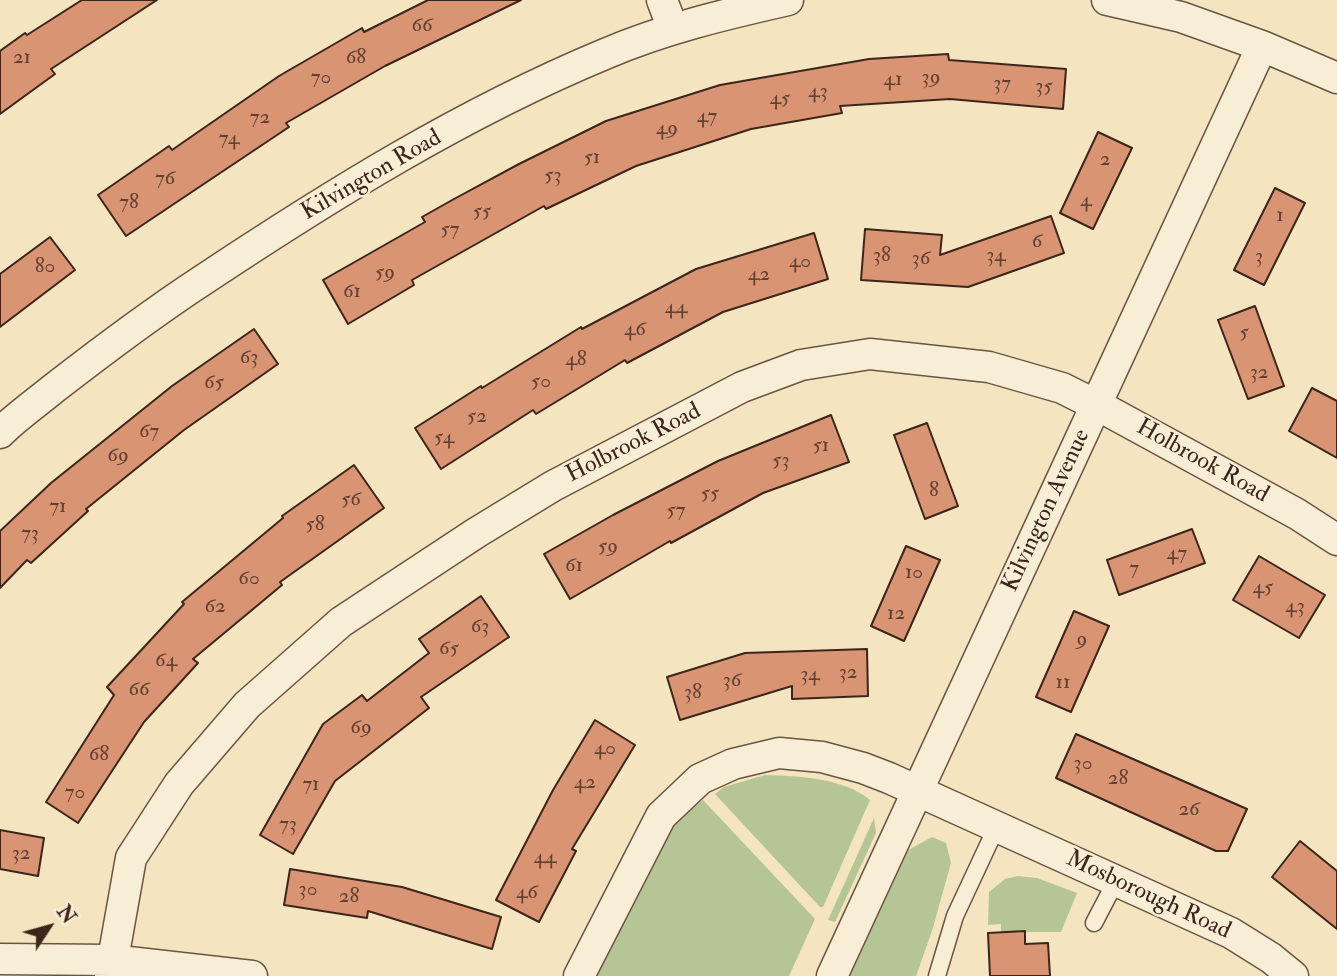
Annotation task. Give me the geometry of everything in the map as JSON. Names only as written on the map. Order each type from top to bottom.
[{"type":"street","points":[[662,0],[674,29]]},
{"type":"street","name":"Kilvington Road","points":[[0,433],[104,348],[150,315],[393,160],[502,103],[605,54],[674,29],[788,0]]},
{"type":"street","points":[[1107,0],[1181,17],[1262,46],[1337,78]]},
{"type":"street","name":"Kilvington Avenue","points":[[832,976],[1262,46]]},
{"type":"street","name":"Holbrook Road","points":[[111,968],[131,858],[179,785],[247,705],[341,622],[465,539],[553,485],[743,387],[801,365],[870,354],[989,367],[1062,388],[1297,514],[1337,540]]},
{"type":"street","name":"Mosborough Road","points":[[579,976],[661,816],[700,779],[733,764],[779,753],[822,758],[863,768],[918,791],[1231,933],[1271,958],[1293,976]]},
{"type":"street","points":[[0,959],[252,976]]},
{"type":"lane","points":[[937,976],[955,916],[997,826]]},
{"type":"lane","points":[[1094,923],[1117,879]]},
{"type":"green space","points":[[765,775],[834,783],[870,800],[823,907],[820,907],[715,794],[724,787]]},
{"type":"green space","points":[[703,800],[815,919],[789,976],[588,976],[675,821]]},
{"type":"green space","points":[[874,818],[876,833],[835,922],[828,920]]},
{"type":"green space","points":[[932,837],[946,843],[951,863],[916,976],[846,976],[903,853]]},
{"type":"green space","points":[[1018,876],[1037,878],[1077,893],[1061,932],[1001,932],[1001,924],[988,925],[989,892],[1005,879]]},
{"type":"building","points":[[82,0],[157,0],[51,69],[55,74],[0,114],[0,51]]},
{"type":"building","points":[[428,0],[521,0],[385,66],[286,123],[289,127],[126,236],[98,195],[169,146],[172,150],[279,76],[362,28],[364,32]]},
{"type":"building","points":[[948,54],[949,60],[1066,69],[1063,109],[950,99],[840,106],[842,113],[751,129],[636,166],[546,209],[544,206],[412,280],[414,285],[348,324],[323,280],[425,222],[422,217],[454,199],[606,121],[720,85],[869,59]]},
{"type":"building","points":[[1098,132],[1132,148],[1093,229],[1060,213]]},
{"type":"building","points":[[1275,188],[1305,203],[1264,285],[1234,270]]},
{"type":"building","points":[[1051,216],[1064,253],[968,287],[861,280],[865,229],[942,235],[940,255]]},
{"type":"building","points":[[814,233],[828,279],[723,312],[627,363],[625,360],[536,414],[533,410],[441,469],[415,428],[581,327],[582,329],[696,269]]},
{"type":"building","points":[[50,237],[75,270],[0,327],[0,274]]},
{"type":"building","points":[[1255,306],[1284,386],[1248,399],[1218,320]]},
{"type":"building","points":[[254,329],[278,364],[184,430],[86,509],[88,511],[31,563],[27,560],[0,588],[0,531],[51,483],[172,386]]},
{"type":"building","points":[[1312,388],[1337,401],[1337,458],[1289,431]]},
{"type":"building","points":[[831,415],[849,462],[763,493],[671,543],[670,541],[570,599],[544,554],[718,461]]},
{"type":"building","points":[[927,423],[958,506],[925,519],[894,435]]},
{"type":"building","points":[[354,465],[384,508],[280,582],[282,585],[193,659],[198,663],[144,722],[78,823],[46,802],[114,695],[107,687],[184,604],[182,602],[283,518],[282,516]]},
{"type":"building","points":[[1192,529],[1205,563],[1119,595],[1107,560]]},
{"type":"building","points":[[906,546],[940,560],[904,641],[871,626]]},
{"type":"building","points":[[1259,556],[1325,595],[1299,638],[1233,600]]},
{"type":"building","points":[[481,596],[509,637],[421,697],[429,708],[335,781],[293,854],[260,835],[323,724],[362,695],[367,701],[429,653],[419,639]]},
{"type":"building","points":[[1074,611],[1109,626],[1071,712],[1036,697]]},
{"type":"building","points":[[867,649],[868,696],[792,699],[792,686],[680,720],[667,677],[745,653]]},
{"type":"building","points":[[595,720],[635,745],[572,849],[576,851],[539,922],[496,900],[553,790]]},
{"type":"building","points":[[1076,734],[1247,809],[1228,851],[1216,851],[1056,778]]},
{"type":"building","points":[[0,830],[44,838],[38,876],[0,869]]},
{"type":"building","points":[[1300,841],[1337,871],[1337,929],[1272,877]]},
{"type":"building","points":[[290,869],[402,887],[501,917],[492,949],[368,911],[367,918],[284,905]]},
{"type":"building","points":[[1025,931],[1025,944],[1048,943],[1050,976],[990,976],[988,933]]}]
